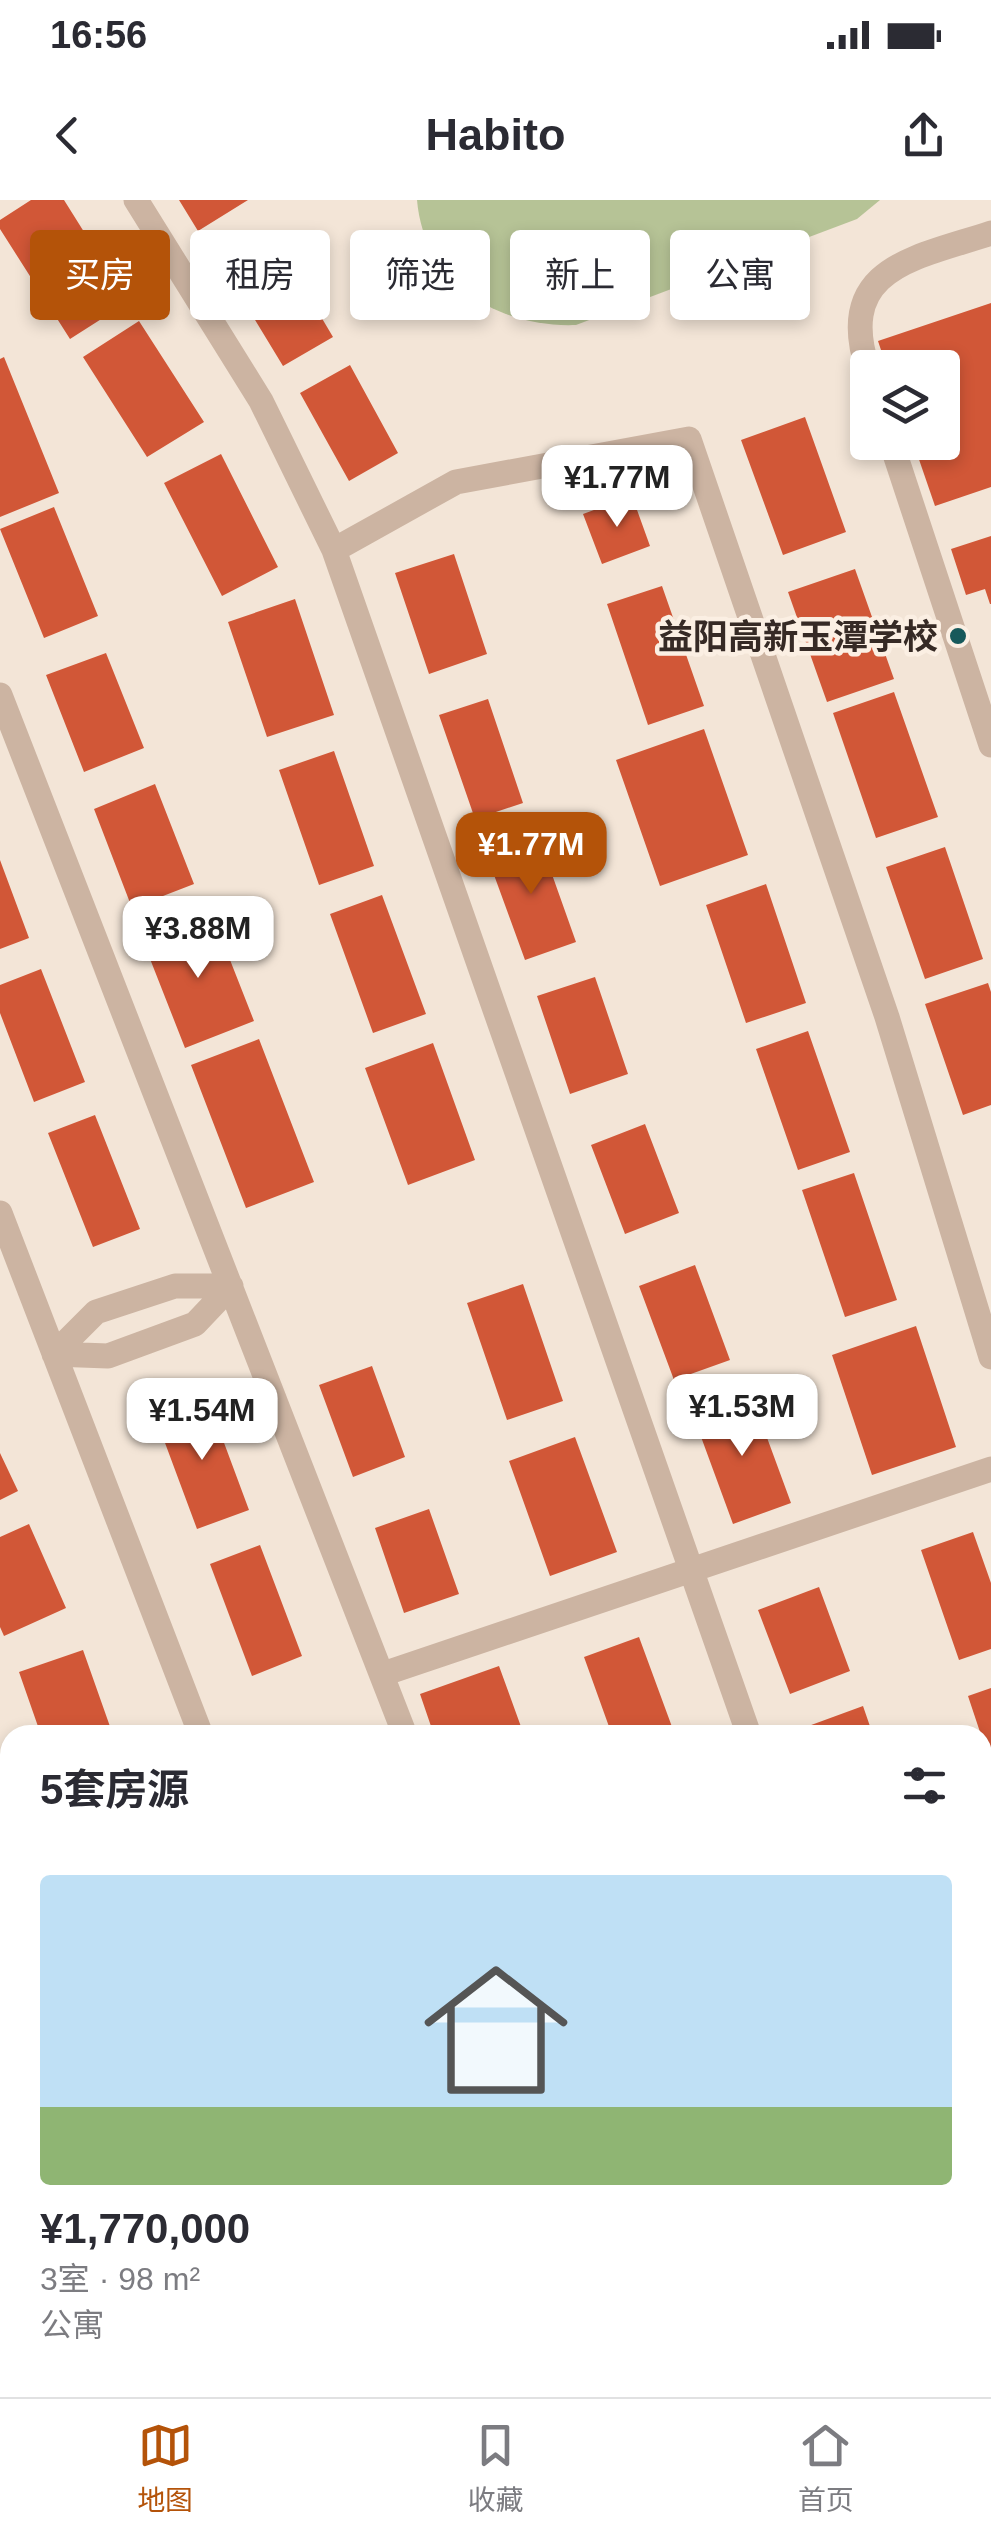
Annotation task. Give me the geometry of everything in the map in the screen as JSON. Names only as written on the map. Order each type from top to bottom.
[{"type":"street","points":[[136,200],[261,401],[334,550],[746,1725]]},
{"type":"street","points":[[864,350],[858,321],[868,289],[896,265],[991,233]]},
{"type":"street","points":[[334,550],[456,482],[689,439],[887,1017],[991,1357]]},
{"type":"street","points":[[898,460],[991,745]]},
{"type":"street","points":[[0,695],[401,1725]]},
{"type":"street","points":[[0,1213],[197,1725]]},
{"type":"street","points":[[54,1354],[96,1312],[175,1286],[231,1286]]},
{"type":"street","points":[[54,1354],[108,1356],[194,1324],[231,1286]]},
{"type":"street","points":[[382,1674],[991,1470]]},
{"type":"green space","points":[[417,200],[880,200],[857,219],[810,237],[810,230],[670,230],[670,290],[650,297],[650,230],[510,230],[510,315],[490,307],[490,230],[423,229]]},
{"type":"green space","points":[[528,320],[589,320],[576,325]]},
{"type":"building","points":[[31,200],[64,200],[83,230],[30,230],[30,276],[0,229],[0,220]]},
{"type":"building","points":[[179,200],[248,200],[200,230]]},
{"type":"building","points":[[991,303],[991,487],[935,506],[919,460],[960,460],[960,350],[881,350],[878,341]]},
{"type":"building","points":[[58,320],[100,320],[70,339]]},
{"type":"building","points":[[255,320],[323,320],[333,337],[283,366]]},
{"type":"building","points":[[139,321],[204,422],[147,457],[83,357]]},
{"type":"building","points":[[4,357],[59,493],[0,517],[0,359]]},
{"type":"building","points":[[350,365],[398,453],[349,481],[300,393]]},
{"type":"building","points":[[805,417],[846,532],[783,555],[741,440]]},
{"type":"building","points":[[221,454],[278,567],[222,596],[164,483]]},
{"type":"building","points":[[632,496],[650,546],[602,564],[583,514]]},
{"type":"building","points":[[54,507],[98,616],[44,638],[0,529]]},
{"type":"building","points":[[991,536],[990,604],[985,589],[966,595],[951,549]]},
{"type":"building","points":[[454,554],[487,654],[429,674],[395,573]]},
{"type":"building","points":[[855,569],[894,679],[827,702],[788,592]]},
{"type":"building","points":[[662,586],[704,706],[648,725],[607,604]]},
{"type":"building","points":[[295,599],[334,715],[267,737],[228,622]]},
{"type":"building","points":[[106,653],[144,748],[84,772],[46,675]]},
{"type":"building","points":[[894,692],[938,817],[876,838],[833,713]]},
{"type":"building","points":[[488,699],[523,803],[475,819],[439,715]]},
{"type":"building","points":[[704,729],[748,855],[660,886],[616,760]]},
{"type":"building","points":[[334,751],[374,866],[319,885],[279,770]]},
{"type":"building","points":[[155,784],[194,884],[132,908],[94,809]]},
{"type":"building","points":[[538,835],[576,942],[525,960],[486,853]]},
{"type":"building","points":[[945,847],[983,959],[925,979],[886,867]]},
{"type":"building","points":[[0,860],[29,938],[0,949]]},
{"type":"building","points":[[766,884],[806,1003],[746,1023],[706,905]]},
{"type":"building","points":[[382,895],[426,1014],[373,1033],[330,914]]},
{"type":"building","points":[[212,914],[254,1021],[185,1048],[143,941]]},
{"type":"building","points":[[41,969],[85,1082],[34,1102],[0,1013],[0,985]]},
{"type":"building","points":[[595,977],[628,1074],[570,1094],[537,996]]},
{"type":"building","points":[[988,983],[991,1105],[963,1115],[925,1004]]},
{"type":"building","points":[[808,1031],[850,1152],[798,1170],[756,1049]]},
{"type":"building","points":[[259,1039],[314,1182],[246,1208],[191,1065]]},
{"type":"building","points":[[433,1043],[475,1160],[408,1185],[365,1068]]},
{"type":"building","points":[[95,1115],[140,1229],[93,1247],[48,1133]]},
{"type":"building","points":[[645,1124],[679,1213],[625,1234],[591,1145]]},
{"type":"building","points":[[854,1173],[897,1300],[845,1317],[802,1190]]},
{"type":"building","points":[[695,1265],[730,1360],[674,1380],[639,1286]]},
{"type":"building","points":[[523,1284],[563,1401],[507,1420],[467,1303]]},
{"type":"building","points":[[916,1326],[956,1447],[872,1475],[832,1355]]},
{"type":"building","points":[[372,1366],[405,1457],[353,1477],[319,1385]]},
{"type":"building","points":[[751,1394],[791,1503],[733,1524],[693,1415]]},
{"type":"building","points":[[207,1397],[249,1510],[197,1529],[155,1416]]},
{"type":"building","points":[[575,1437],[617,1552],[550,1576],[509,1461]]},
{"type":"building","points":[[0,1453],[18,1491],[0,1500]]},
{"type":"building","points":[[429,1509],[459,1594],[404,1613],[375,1528]]},
{"type":"building","points":[[29,1524],[66,1608],[4,1636],[0,1627],[0,1537]]},
{"type":"building","points":[[973,1532],[991,1583],[991,1649],[959,1660],[921,1550]]},
{"type":"building","points":[[260,1545],[302,1656],[252,1676],[210,1564]]},
{"type":"building","points":[[819,1587],[850,1671],[790,1694],[758,1610]]},
{"type":"building","points":[[639,1637],[671,1725],[608,1725],[584,1657]]},
{"type":"building","points":[[83,1650],[109,1725],[38,1725],[19,1672]]},
{"type":"building","points":[[499,1666],[520,1725],[431,1725],[420,1694]]},
{"type":"building","points":[[991,1688],[991,1725],[978,1725],[968,1696]]},
{"type":"building","points":[[863,1706],[870,1725],[811,1725]]},
{"type":"place","name":"益阳高新玉潭学校","points":[[958,636]]}]
